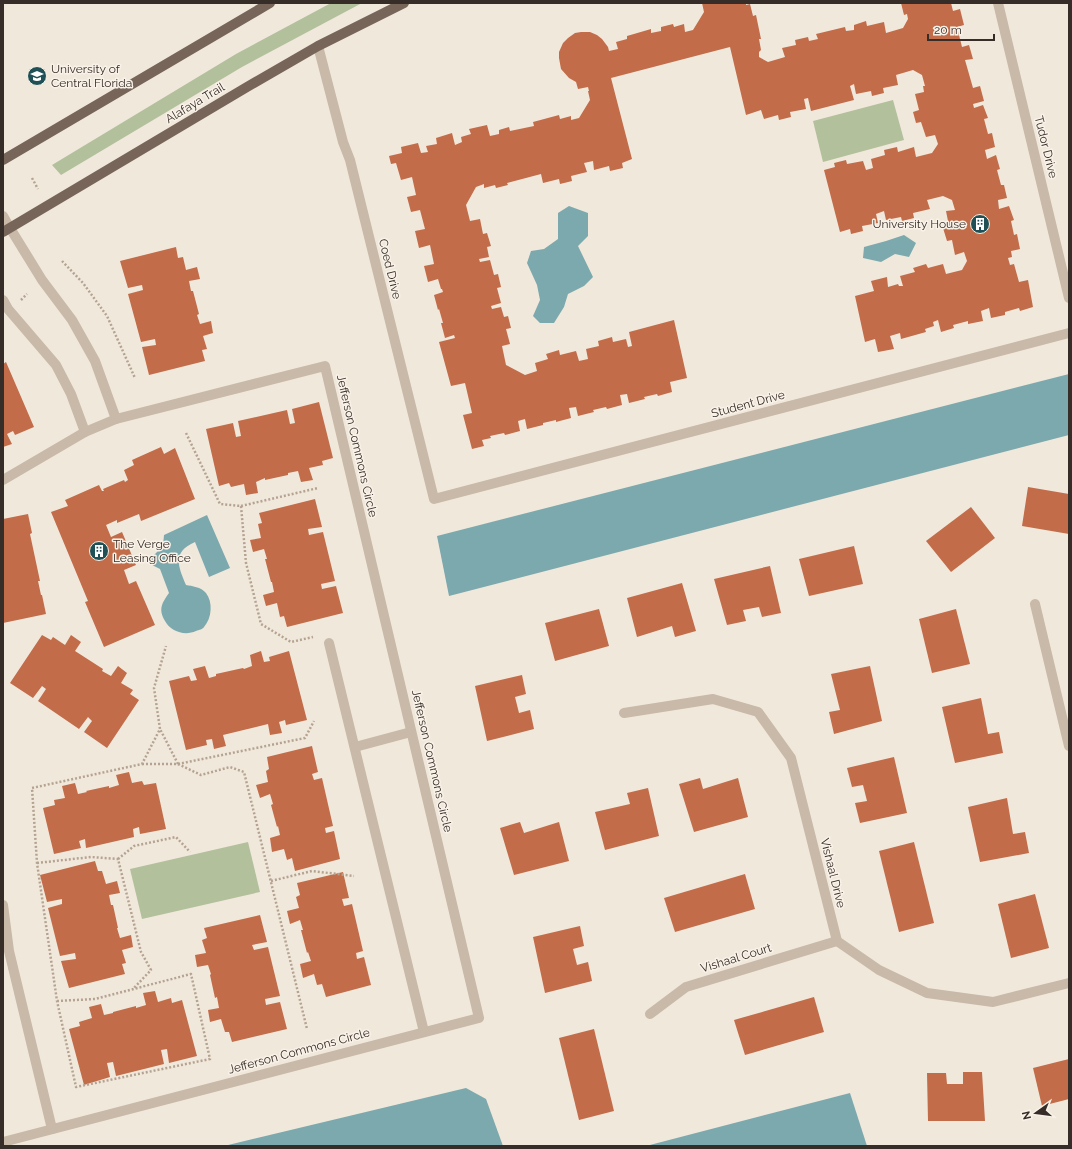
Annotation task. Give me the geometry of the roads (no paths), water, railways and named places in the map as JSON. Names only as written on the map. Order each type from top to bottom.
[{"type":"main road","points":[[3,160],[270,3]]},
{"type":"main road","name":"Alafaya Trail","points":[[6,230],[318,46],[404,3]]},
{"type":"street","name":"Tudor Drive","points":[[998,3],[1069,298]]},
{"type":"street","name":"Coed Drive","points":[[318,46],[343,142],[350,160],[434,499]]},
{"type":"street","points":[[3,216],[6,230],[72,320],[96,361],[116,419]]},
{"type":"street","points":[[3,300],[8,309],[56,365],[71,394],[85,432]]},
{"type":"street","name":"Student Drive","points":[[434,499],[1069,334]]},
{"type":"street","name":"Jefferson Commons Circle","points":[[3,480],[85,432],[116,419],[325,366],[479,1018],[3,1142]]},
{"type":"street","points":[[1035,604],[1069,746]]},
{"type":"street","points":[[329,643],[424,1032]]},
{"type":"street","name":"Vishaal Drive","points":[[624,713],[712,699],[758,712],[791,758],[837,941]]},
{"type":"street","points":[[354,747],[412,732]]},
{"type":"street","points":[[3,905],[10,951],[52,1129]]},
{"type":"street","points":[[837,941],[879,970],[927,993],[993,1002],[1069,983]]},
{"type":"street","name":"Vishaal Court","points":[[650,1014],[686,987],[837,941]]},
{"type":"water","points":[[569,206],[588,213],[588,236],[578,246],[593,277],[584,286],[568,294],[564,307],[554,323],[540,323],[533,316],[540,300],[537,285],[527,263],[531,251],[544,249],[558,239],[558,213]]},
{"type":"water","points":[[904,235],[916,243],[909,257],[895,254],[881,262],[863,258],[864,247]]},
{"type":"water","points":[[1069,374],[1069,435],[449,596],[437,536]]},
{"type":"water","points":[[207,515],[230,568],[209,577],[195,542],[183,550],[180,555],[179,566],[186,585],[199,588],[206,593],[210,601],[211,610],[209,619],[203,628],[192,632],[183,633],[171,628],[163,617],[161,610],[162,606],[169,593],[160,569],[152,565],[151,558],[163,546],[164,535]]},
{"type":"water","points":[[466,1088],[486,1099],[503,1146],[224,1146]]},
{"type":"water","points":[[850,1093],[867,1146],[646,1146]]},
{"type":"place","name":"University of Central Florida","points":[[37,76]]},
{"type":"place","name":"University House","points":[[980,224]]},
{"type":"place","name":"The Verge Leasing Office","points":[[99,551]]}]
